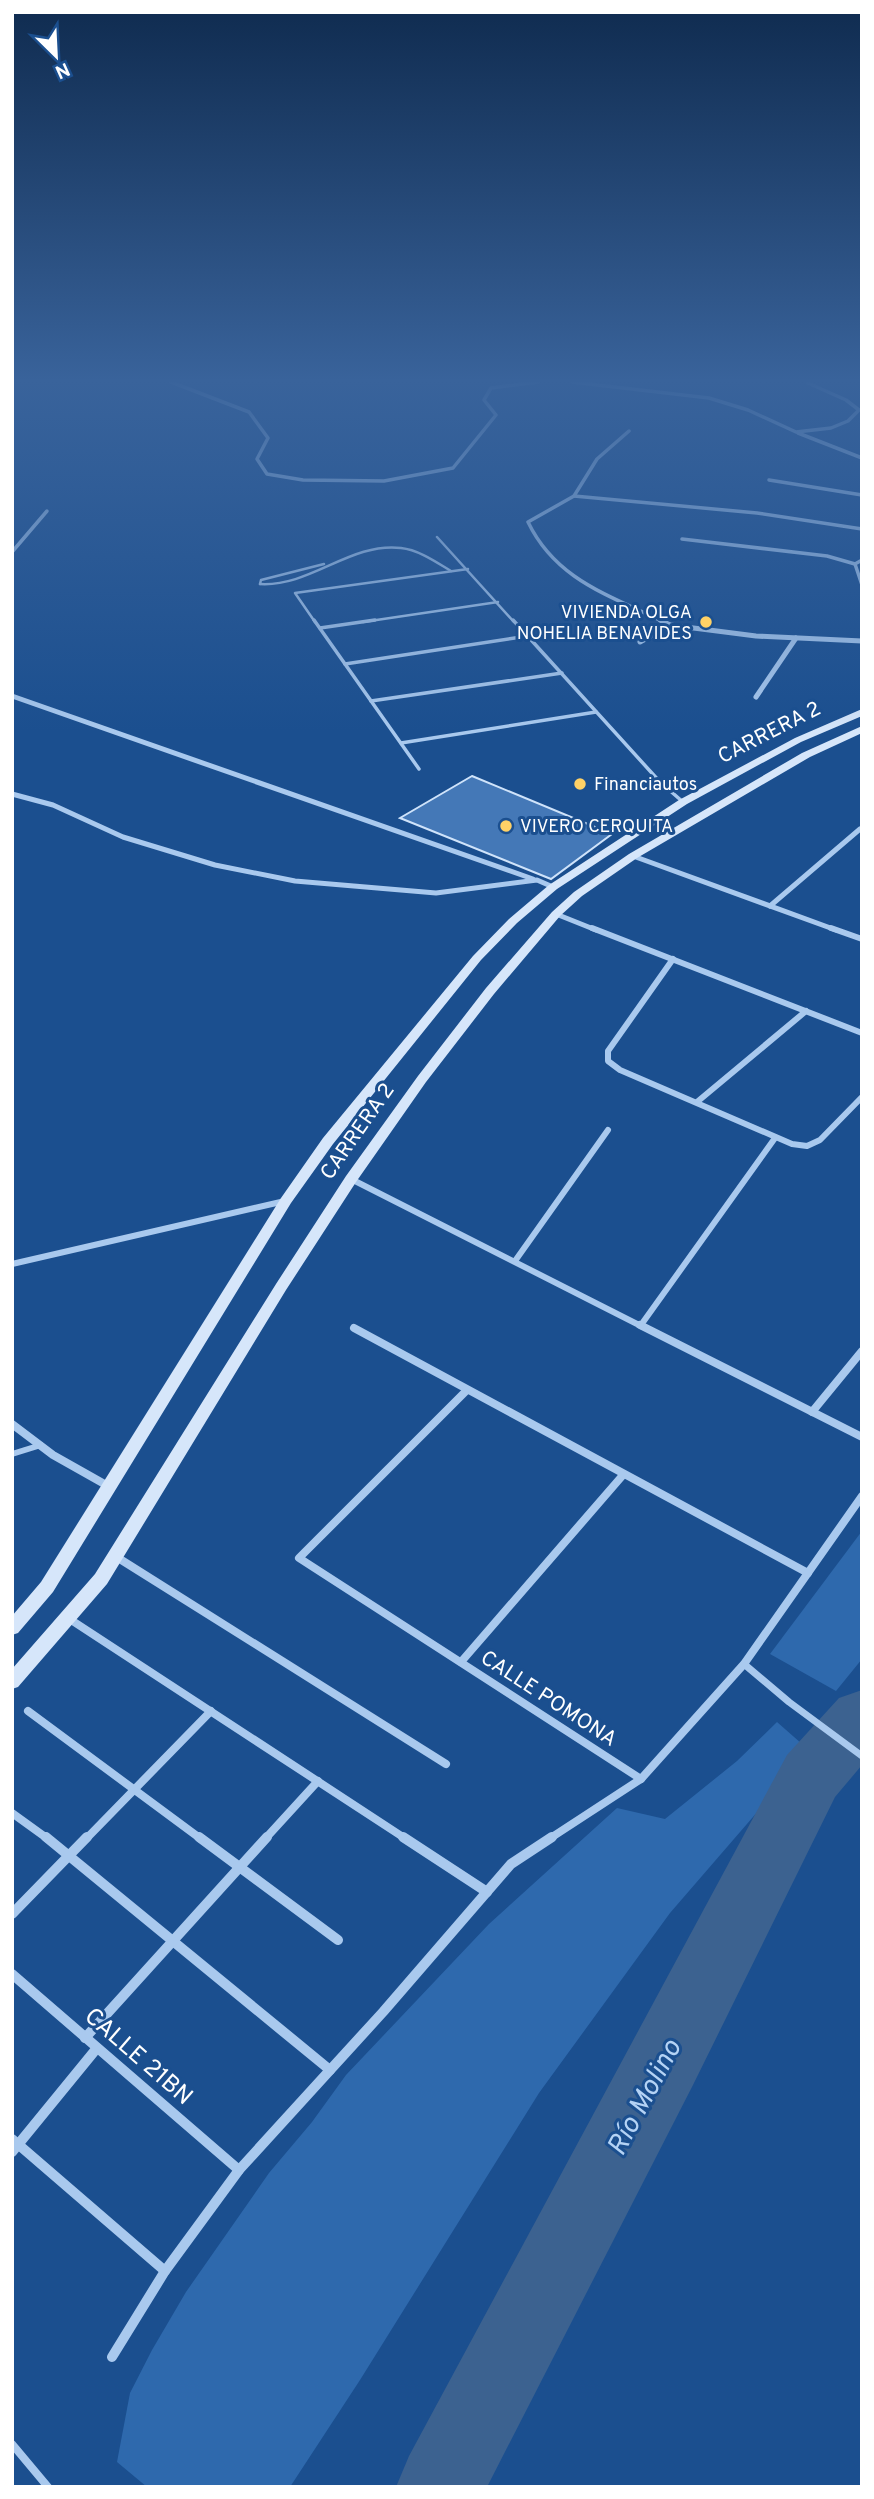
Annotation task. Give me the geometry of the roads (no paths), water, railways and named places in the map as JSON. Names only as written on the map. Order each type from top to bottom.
[{"type":"main road","name":"CARRERA 2","points":[[12,1628],[47,1587],[286,1201],[328,1141],[477,958],[513,921],[553,887],[683,803],[798,740],[862,712]]},
{"type":"main road","name":"CARRERA 2","points":[[12,1682],[101,1578],[351,1179],[489,991],[556,914],[578,894],[633,856],[806,755],[862,729]]},
{"type":"street","points":[[569,499],[528,522],[539,545],[568,574],[670,625],[756,636],[862,641]]},
{"type":"street","points":[[602,499],[757,513],[862,529]]},
{"type":"street","points":[[12,552],[47,511]]},
{"type":"street","points":[[682,539],[827,556],[855,564],[862,560]]},
{"type":"street","points":[[855,564],[862,585]]},
{"type":"street","points":[[640,642],[670,625]]},
{"type":"street","points":[[756,697],[796,638]]},
{"type":"street","points":[[12,696],[553,887]]},
{"type":"street","points":[[12,794],[53,805],[123,837],[215,865],[295,881],[436,893],[537,880]]},
{"type":"street","points":[[771,906],[860,829]]},
{"type":"street","points":[[633,856],[862,939]]},
{"type":"street","points":[[556,914],[862,1033]]},
{"type":"street","points":[[673,959],[608,1051],[608,1061],[620,1070],[775,1138],[807,1146],[820,1140],[862,1097]]},
{"type":"street","points":[[697,1102],[806,1011]]},
{"type":"street","points":[[515,1261],[608,1130]]},
{"type":"street","points":[[641,1325],[775,1138]]},
{"type":"street","points":[[351,1179],[862,1437]]},
{"type":"street","points":[[12,1264],[286,1201]]},
{"type":"street","points":[[354,1328],[808,1573]]},
{"type":"street","points":[[812,1412],[862,1351]]},
{"type":"street","points":[[461,1662],[299,1558],[467,1390]]},
{"type":"street","points":[[12,1424],[41,1446],[108,1486]]},
{"type":"street","name":"CALLE POMONA","points":[[623,1475],[461,1662],[641,1779]]},
{"type":"street","points":[[112,2357],[165,2271],[239,2170],[511,1864],[641,1779],[744,1664],[862,1496]]},
{"type":"street","points":[[115,1556],[446,1764]]},
{"type":"street","points":[[68,1617],[487,1892]]},
{"type":"street","points":[[744,1664],[789,1702],[862,1756]]},
{"type":"street","points":[[12,1914],[211,1711]]},
{"type":"street","points":[[28,1712],[338,1940]]},
{"type":"street","points":[[85,2038],[318,1781]]},
{"type":"street","points":[[12,1813],[71,1855],[330,2070]]},
{"type":"street","name":"CALLE 21BN","points":[[12,1974],[239,2170]]},
{"type":"street","points":[[97,2048],[14,2145],[165,2271]]},
{"type":"lane","points":[[437,537],[660,782],[683,803]]},
{"type":"lane","points":[[335,562],[273,575],[259,582],[269,585],[286,582],[360,552],[394,547],[407,549],[452,571]]},
{"type":"lane","points":[[419,769],[295,593],[468,569]]},
{"type":"lane","points":[[320,628],[498,602]]},
{"type":"lane","points":[[345,664],[528,636]]},
{"type":"lane","points":[[371,701],[562,673]]},
{"type":"lane","points":[[401,743],[596,712]]},
{"type":"lane","points":[[12,1454],[41,1446]]},
{"type":"lane","points":[[12,2444],[48,2487]]},
{"type":"waterway","name":"Río Molino","points":[[440,2487],[666,2059],[811,1776],[862,1718]]},
{"type":"place","name":"VIVIENDA OLGA NOHELIA BENAVIDES","points":[[706,622]]},
{"type":"place","name":"Financiautos","points":[[580,784]]},
{"type":"place","name":"VIVERO CERQUITA","points":[[506,826]]}]
